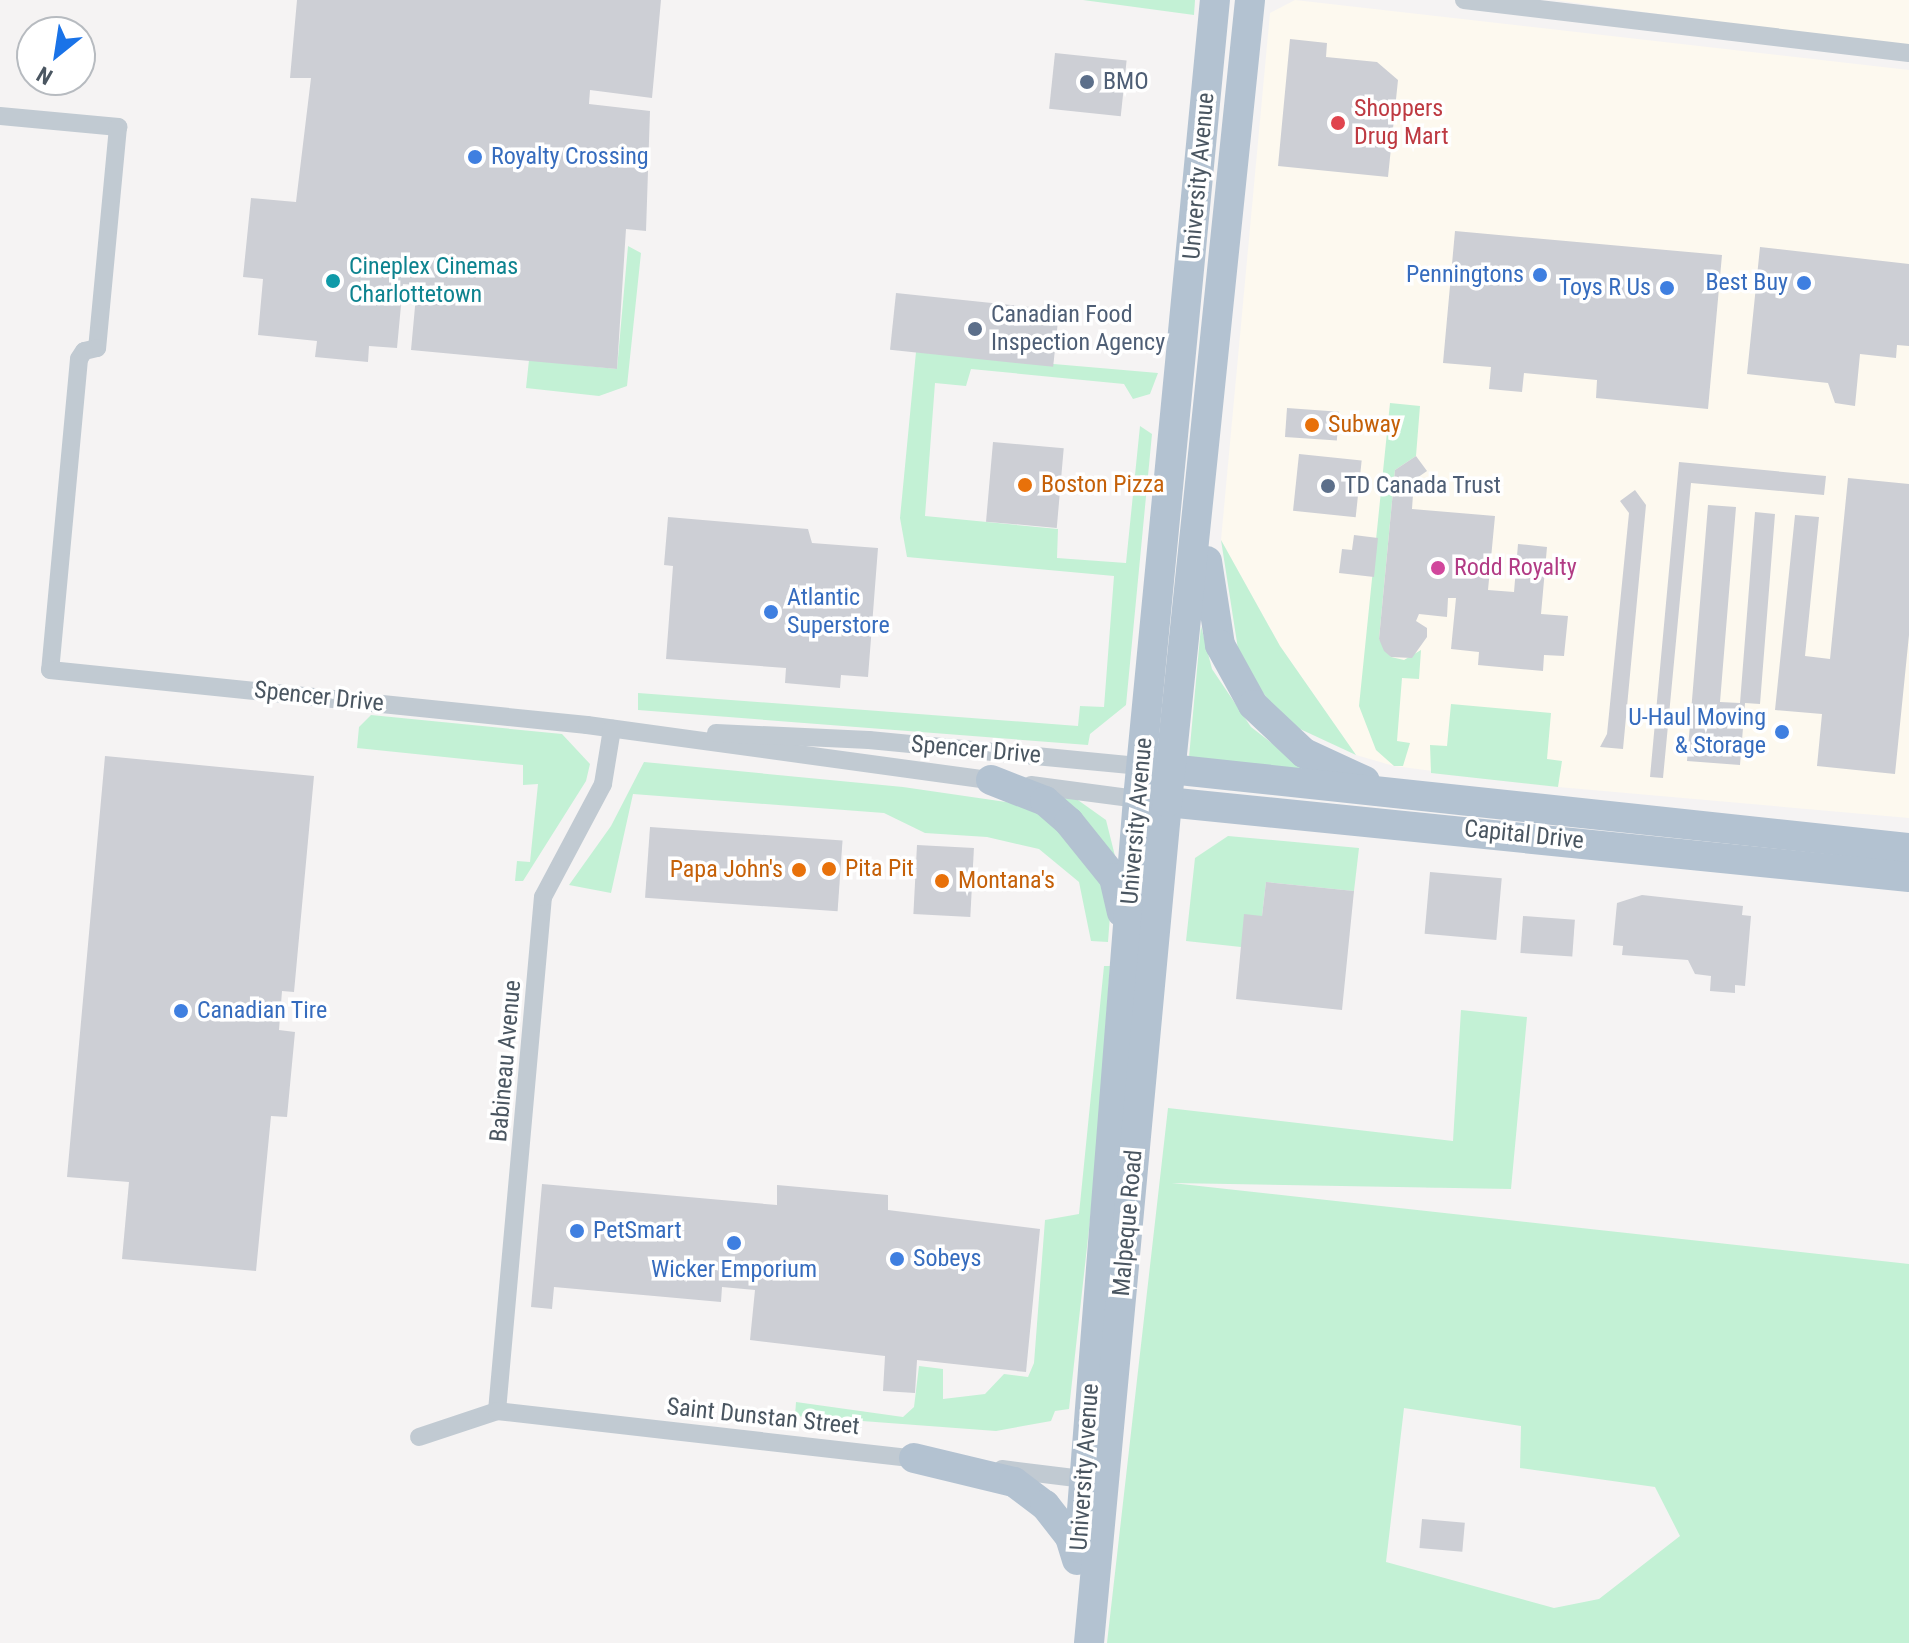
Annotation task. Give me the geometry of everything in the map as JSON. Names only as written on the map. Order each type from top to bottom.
[{"type":"main road","name":"University Avenue","points":[[1076,1643],[1078,1563],[1094,1480],[1123,998],[1156,767],[1215,0]]},
{"type":"main road","name":"University Avenue","points":[[1156,767],[1201,503],[1250,0]]},
{"type":"main road","points":[[1201,503],[1212,606],[1220,645],[1236,680],[1288,742],[1389,791]]},
{"type":"main road","name":"Capital Drive","points":[[1156,767],[1909,848]]},
{"type":"main road","points":[[991,780],[1045,801],[1114,878],[1124,928],[1123,998]]},
{"type":"main road","name":"Capital Drive","points":[[1152,801],[1909,877]]},
{"type":"main road","name":"Malpeque Road","points":[[1089,1643],[1094,1480],[1152,801]]},
{"type":"main road","points":[[914,1458],[1014,1482],[1045,1505],[1070,1537],[1078,1563]]},
{"type":"street","points":[[1464,0],[1909,53]]},
{"type":"street","name":"Spencer Drive","points":[[0,116],[118,127],[97,348],[84,351],[79,359],[50,670],[587,725],[1152,801]]},
{"type":"street","name":"Babineau Avenue","points":[[497,1411],[543,897],[603,784],[612,729]]},
{"type":"street","name":"Spencer Drive","points":[[637,732],[869,740],[1156,767]]},
{"type":"street","name":"Saint Dunstan Street","points":[[419,1437],[497,1411],[1094,1480]]},
{"type":"shaded area","points":[[1295,0],[1909,70],[1909,818],[1558,787],[1394,766],[1356,755],[1280,646],[1221,540],[1270,13]]},
{"type":"shaded area","points":[[1554,0],[1909,0],[1909,47],[1898,46]]},
{"type":"green space","points":[[1083,0],[1195,0],[1194,15]]},
{"type":"green space","points":[[628,246],[641,253],[627,386],[599,396],[526,388],[529,360],[617,369]]},
{"type":"green space","points":[[916,352],[1158,373],[1150,394],[1133,399],[1124,384],[971,369],[966,386],[935,383],[925,516],[1058,529],[1057,558],[1126,563],[1140,426],[1152,434],[1126,705],[1090,734],[1088,745],[638,710],[638,693],[1078,726],[1080,706],[1104,707],[1114,576],[907,557],[900,518]]},
{"type":"green space","points":[[1390,403],[1420,406],[1416,456],[1395,470],[1379,639],[1391,657],[1404,660],[1421,650],[1419,679],[1402,678],[1397,741],[1410,743],[1403,766],[1394,766],[1376,750],[1359,706]]},
{"type":"green space","points":[[1221,540],[1280,646],[1356,755],[1300,729],[1277,711],[1251,677],[1238,649]]},
{"type":"green space","points":[[1201,626],[1212,669],[1251,727],[1308,771],[1189,757]]},
{"type":"green space","points":[[1451,704],[1551,713],[1547,759],[1562,761],[1558,787],[1431,773],[1430,745],[1447,746]]},
{"type":"green space","points":[[371,715],[562,734],[590,764],[586,781],[523,881],[515,881],[517,861],[530,862],[538,784],[523,785],[523,765],[357,748],[359,727]]},
{"type":"green space","points":[[644,762],[903,787],[1020,804],[1038,811],[1092,864],[1111,903],[1108,942],[1091,941],[1079,882],[1039,849],[987,837],[925,833],[884,813],[633,794],[611,893],[569,885],[611,826]]},
{"type":"green space","points":[[1047,796],[1075,798],[1106,820],[1116,860]]},
{"type":"green space","points":[[1228,836],[1359,848],[1354,891],[1266,882],[1262,916],[1241,947],[1186,941],[1195,858]]},
{"type":"green space","points":[[1104,966],[1110,966],[1095,1175],[1069,1409],[1055,1411],[1051,1421],[996,1431],[795,1416],[796,1402],[903,1417],[914,1407],[919,1366],[943,1369],[943,1399],[985,1394],[1004,1374],[1028,1377],[1034,1363],[1045,1220],[1079,1214]]},
{"type":"green space","points":[[1461,1010],[1527,1017],[1511,1189],[1172,1183],[1909,1264],[1909,1643],[1107,1643],[1168,1108],[1453,1141]],"holes":[[[1404,1408],[1521,1426],[1520,1468],[1655,1487],[1680,1536],[1599,1599],[1554,1608],[1386,1562]]]},
{"type":"building","name":"Royalty Crossing","points":[[297,0],[661,0],[652,98],[590,90],[589,104],[650,111],[646,231],[626,229],[617,369],[411,350],[417,285],[403,284],[397,348],[369,346],[368,362],[315,357],[317,341],[258,335],[263,279],[243,277],[251,198],[296,202],[311,78],[290,78]]},
{"type":"building","name":"Shoppers Drug Mart","points":[[1290,39],[1327,43],[1326,57],[1377,62],[1398,80],[1388,177],[1278,166]]},
{"type":"building","points":[[1055,53],[1127,61],[1121,116],[1049,109]]},
{"type":"building","points":[[1455,231],[1722,255],[1708,409],[1596,398],[1597,380],[1524,373],[1522,392],[1489,389],[1491,367],[1443,363]]},
{"type":"building","points":[[1760,247],[1909,264],[1909,346],[1897,345],[1896,358],[1860,354],[1855,406],[1835,403],[1828,383],[1747,374]]},
{"type":"building","name":"Canadian Food Inspection Agency","points":[[896,293],[1059,310],[1053,367],[890,350]]},
{"type":"building","name":"Subway","points":[[1287,408],[1339,412],[1337,441],[1285,437]]},
{"type":"building","name":"Boston Pizza","points":[[993,442],[1064,448],[1057,528],[986,522]]},
{"type":"building","name":"TD Canada Trust","points":[[1299,454],[1362,461],[1356,517],[1293,511]]},
{"type":"building","name":"Rodd Royalty","points":[[1416,456],[1427,471],[1414,480],[1412,509],[1495,516],[1488,590],[1514,592],[1518,544],[1547,547],[1541,614],[1568,616],[1564,656],[1544,655],[1543,671],[1478,665],[1479,652],[1451,649],[1456,598],[1448,598],[1447,617],[1419,614],[1416,621],[1427,628],[1427,637],[1412,658],[1391,657],[1384,651],[1379,639],[1395,470]]},
{"type":"building","points":[[1679,462],[1826,476],[1824,495],[1691,483],[1663,778],[1650,777]]},
{"type":"building","points":[[1848,478],[1909,484],[1909,635],[1895,774],[1817,766],[1822,714],[1775,710],[1795,515],[1819,517],[1805,656],[1830,659]]},
{"type":"building","points":[[1635,490],[1646,505],[1623,749],[1600,747],[1607,734],[1629,513],[1620,501]]},
{"type":"building","points":[[1708,505],[1736,507],[1720,702],[1740,703],[1755,512],[1775,514],[1760,704],[1745,703],[1740,765],[1687,761]]},
{"type":"building","name":"Atlantic Superstore","points":[[668,517],[808,529],[812,543],[878,548],[868,677],[841,675],[840,688],[785,683],[786,668],[666,659],[673,566],[664,565]]},
{"type":"building","points":[[1354,535],[1378,538],[1374,577],[1339,573],[1342,549],[1352,550]]},
{"type":"building","name":"Canadian Tire","points":[[105,756],[314,776],[294,992],[282,991],[279,1030],[295,1032],[287,1117],[271,1116],[256,1271],[122,1259],[129,1182],[67,1177]]},
{"type":"building","points":[[650,827],[843,840],[838,911],[645,898]]},
{"type":"building","name":"Montana's","points":[[917,845],[974,848],[970,917],[913,914]]},
{"type":"building","points":[[1430,872],[1502,878],[1496,940],[1425,934]]},
{"type":"building","points":[[1266,882],[1354,891],[1342,1010],[1236,999],[1244,914],[1262,916]]},
{"type":"building","points":[[1642,895],[1743,906],[1742,915],[1751,916],[1745,986],[1735,985],[1735,993],[1710,991],[1711,976],[1695,974],[1688,960],[1622,955],[1623,946],[1613,945],[1617,903]]},
{"type":"building","points":[[1523,916],[1575,920],[1572,957],[1520,953]]},
{"type":"building","name":"Sobeys","points":[[542,1184],[777,1205],[777,1185],[888,1195],[888,1210],[1040,1229],[1026,1372],[917,1360],[915,1393],[883,1391],[885,1356],[750,1340],[755,1290],[722,1287],[721,1302],[554,1287],[552,1309],[531,1307]]},
{"type":"building","points":[[1422,1519],[1465,1523],[1462,1552],[1419,1548]]},
{"type":"place","name":"BMO","points":[[1087,82]]},
{"type":"place","name":"Shoppers Drug Mart","points":[[1338,123]]},
{"type":"place","name":"Royalty Crossing","points":[[475,157]]},
{"type":"place","name":"Penningtons","points":[[1540,275]]},
{"type":"place","name":"Cineplex Cinemas Charlottetown","points":[[333,281]]},
{"type":"place","name":"Best Buy","points":[[1804,283]]},
{"type":"place","name":"Toys R Us","points":[[1667,288]]},
{"type":"place","name":"Canadian Food Inspection Agency","points":[[975,329]]},
{"type":"place","name":"Subway","points":[[1312,425]]},
{"type":"place","name":"Boston Pizza","points":[[1025,485]]},
{"type":"place","name":"TD Canada Trust","points":[[1328,486]]},
{"type":"place","name":"Rodd Royalty","points":[[1438,568]]},
{"type":"place","name":"Atlantic Superstore","points":[[771,612]]},
{"type":"place","name":"U-Haul Moving & Storage","points":[[1782,732]]},
{"type":"place","name":"Pita Pit","points":[[829,869]]},
{"type":"place","name":"Papa John's","points":[[799,870]]},
{"type":"place","name":"Montana's","points":[[942,881]]},
{"type":"place","name":"Canadian Tire","points":[[181,1011]]},
{"type":"place","name":"PetSmart","points":[[577,1231]]},
{"type":"place","name":"Wicker Emporium","points":[[734,1243]]},
{"type":"place","name":"Sobeys","points":[[897,1259]]}]
